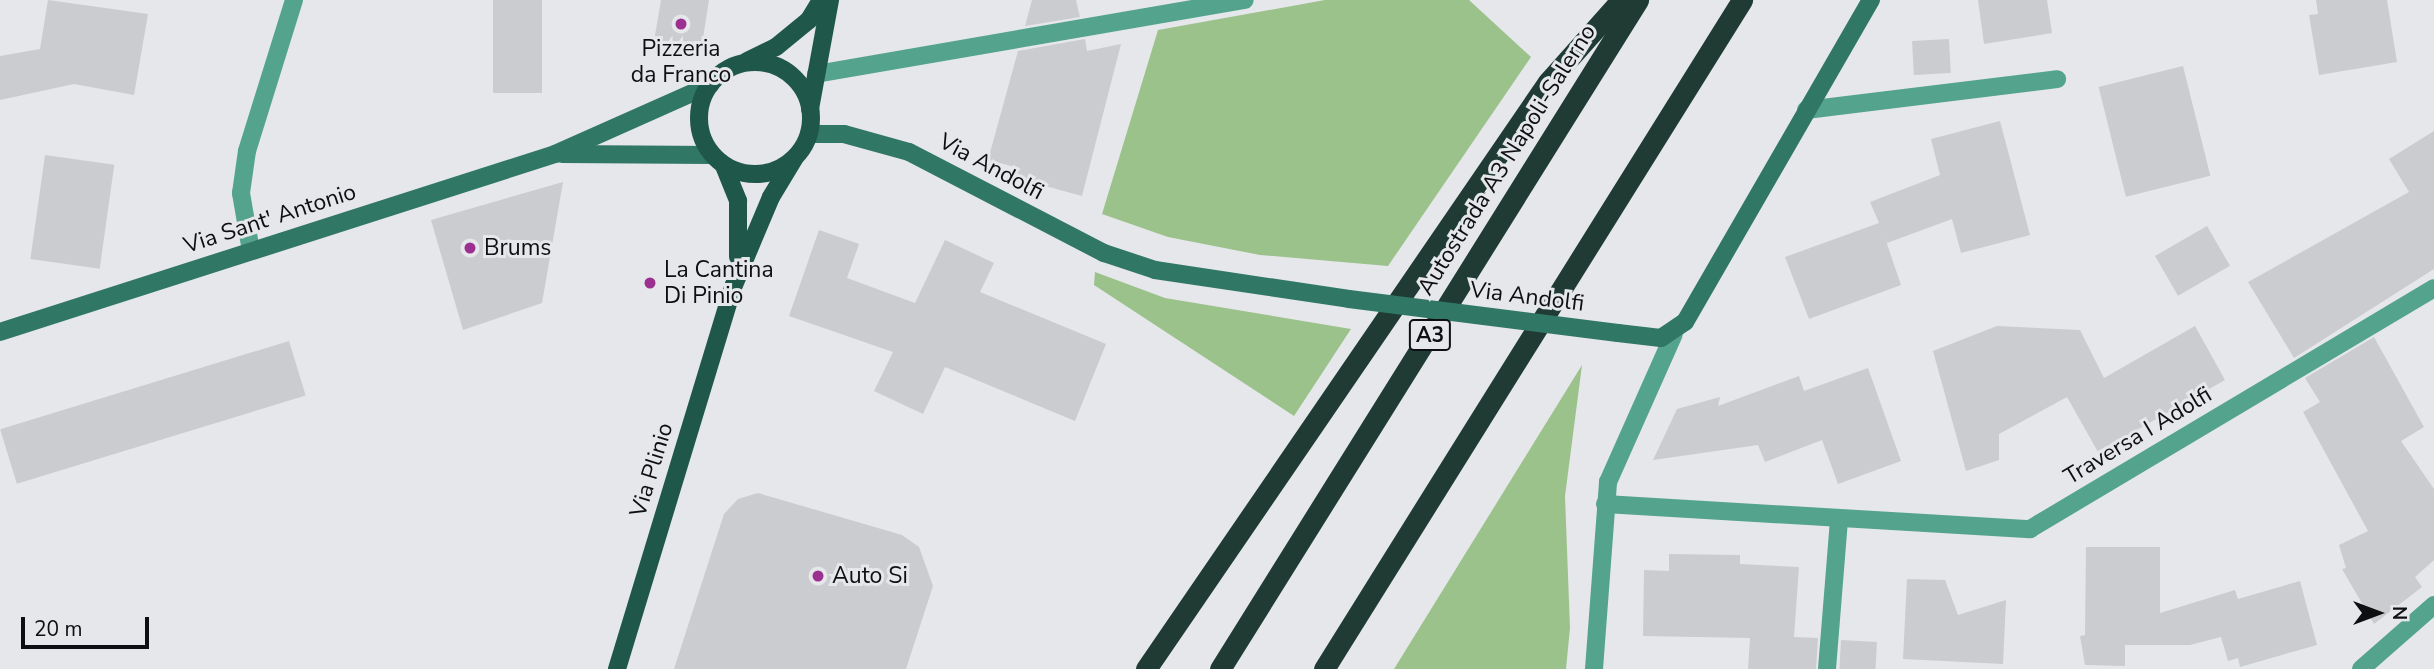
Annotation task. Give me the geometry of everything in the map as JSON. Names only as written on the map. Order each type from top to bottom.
[{"type":"highway","points":[[1146,669],[1541,93],[1621,0]]},
{"type":"highway","name":"Autostrada A3 Napoli-Salerno","points":[[1220,669],[1638,0]]},
{"type":"highway","points":[[1324,669],[1742,0]]},
{"type":"highway","points":[[1337,669],[1371,594]]},
{"type":"main road","points":[[710,85],[743,63],[776,47],[808,20],[821,0]]},
{"type":"main road","name":"Via Plinio","points":[[617,669],[734,285],[771,197],[808,134],[830,0]]},
{"type":"main road","points":[[743,63],[766,64],[787,73],[806,97],[810,113]]},
{"type":"main road","name":"Via Plinio","points":[[710,85],[699,121],[738,201],[741,237],[734,285]]},
{"type":"main road","points":[[718,161],[760,174],[793,159]]},
{"type":"street","points":[[251,251],[241,193],[247,151],[294,0]]},
{"type":"street","points":[[816,74],[1245,0]]},
{"type":"street","points":[[1594,669],[1605,504],[1615,462],[1674,334],[1725,258],[1806,110],[1871,0]]},
{"type":"street","points":[[1806,110],[2057,79]]},
{"type":"street","name":"Via Sant' Antonio","points":[[0,332],[555,154],[710,85]]},
{"type":"street","name":"Via Andolfi","points":[[808,134],[844,134],[909,152],[1104,253],[1155,270],[1349,299],[1618,333],[1674,334]]},
{"type":"street","name":"Via Sant' Antonio","points":[[555,154],[718,161]]},
{"type":"street","name":"Traversa I Adolfi","points":[[1605,504],[2030,529],[2434,288]]},
{"type":"street","points":[[1827,669],[1839,519]]},
{"type":"street","points":[[2361,669],[2434,605]]},
{"type":"green space","points":[[1325,0],[1469,0],[1531,57],[1388,266],[1260,255],[1168,237],[1102,214],[1158,30]]},
{"type":"green space","points":[[1095,272],[1165,298],[1351,329],[1294,416],[1094,285]]},
{"type":"green space","points":[[1582,365],[1565,496],[1570,628],[1566,669],[1394,669]]},
{"type":"building","points":[[48,0],[148,14],[134,95],[74,84],[0,100],[0,56],[40,49]]},
{"type":"building","points":[[493,0],[542,0],[542,93],[493,93]]},
{"type":"building","name":"Pizzeria da Franco","points":[[661,0],[709,0],[701,51],[653,47]]},
{"type":"building","points":[[1032,0],[1076,0],[1080,17],[1025,26]]},
{"type":"building","points":[[1978,0],[2047,0],[2052,33],[1984,44]]},
{"type":"building","points":[[2316,0],[2387,0],[2397,62],[2319,75],[2309,15],[2318,14]]},
{"type":"building","points":[[1085,39],[1087,51],[1121,44],[1082,196],[1016,178],[1019,168],[988,160],[1018,51]]},
{"type":"building","points":[[1949,39],[1951,73],[1914,75],[1912,41]]},
{"type":"building","points":[[2183,66],[2210,176],[2126,197],[2099,87]]},
{"type":"building","points":[[2000,121],[2030,235],[1961,253],[1952,219],[1887,243],[1884,235],[1901,285],[1809,319],[1785,257],[1879,223],[1870,202],[1940,175],[1931,139]]},
{"type":"building","points":[[2434,131],[2434,269],[2294,358],[2248,282],[2409,192],[2389,159]]},
{"type":"building","points":[[45,155],[114,165],[100,269],[30,259]]},
{"type":"building","points":[[563,182],[542,303],[463,330],[431,220]]},
{"type":"building","points":[[2207,226],[2230,266],[2178,296],[2155,256]]},
{"type":"building","points":[[819,230],[859,244],[847,278],[915,303],[945,240],[994,263],[980,292],[1106,344],[1075,421],[945,367],[923,414],[874,391],[893,352],[789,316]]},
{"type":"building","points":[[1997,326],[2080,330],[2104,378],[2195,326],[2225,380],[2098,452],[2067,397],[1999,434],[1999,460],[1966,471],[1933,351]]},
{"type":"building","points":[[2374,337],[2424,427],[2401,441],[2434,489],[2434,560],[2415,577],[2422,587],[2374,624],[2342,569],[2346,568],[2339,545],[2368,531],[2303,412],[2320,402],[2305,378]]},
{"type":"building","points":[[289,341],[306,396],[17,484],[0,429]]},
{"type":"building","points":[[1868,368],[1901,461],[1838,484],[1822,440],[1765,462],[1758,445],[1653,460],[1677,409],[1720,397],[1718,406],[1799,376],[1804,391]]},
{"type":"building","name":"Auto Si","points":[[758,493],[902,535],[919,547],[933,586],[906,669],[674,669],[724,514],[738,499]]},
{"type":"building","points":[[2086,547],[2160,547],[2160,613],[2235,590],[2238,599],[2300,581],[2317,645],[2240,667],[2238,658],[2228,661],[2221,637],[2190,645],[2125,645],[2125,666],[2085,665],[2080,636],[2085,635]]},
{"type":"building","points":[[1669,554],[1740,555],[1740,564],[1799,567],[1794,637],[1818,638],[1816,669],[1748,669],[1750,638],[1643,636],[1644,570],[1669,571]]},
{"type":"building","points":[[1907,579],[1945,580],[1958,615],[2006,600],[2003,664],[1903,659]]},
{"type":"building","points":[[1841,640],[1877,642],[1876,669],[1839,669]]},
{"type":"place","name":"Pizzeria da Franco","points":[[681,24]]},
{"type":"place","name":"Brums","points":[[470,248]]},
{"type":"place","name":"La Cantina Di Pinio","points":[[650,283]]},
{"type":"place","name":"Auto Si","points":[[818,576]]}]
